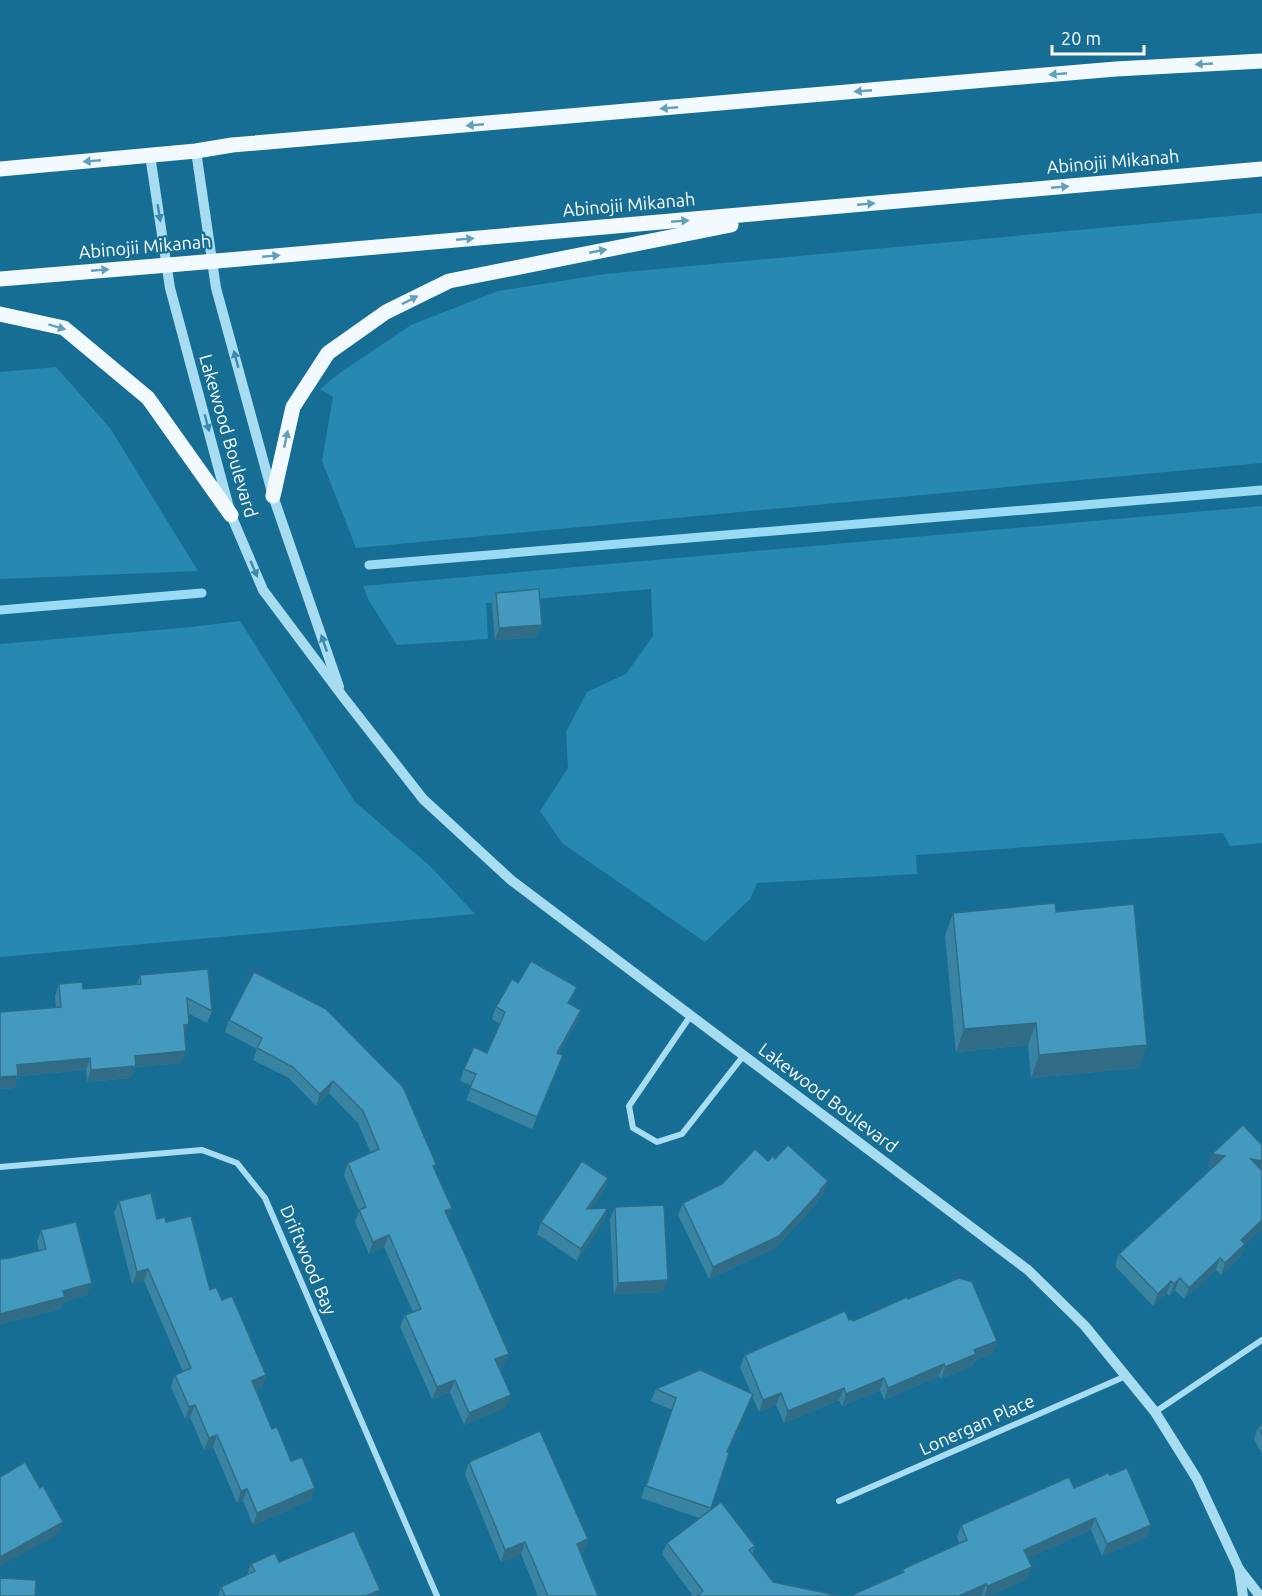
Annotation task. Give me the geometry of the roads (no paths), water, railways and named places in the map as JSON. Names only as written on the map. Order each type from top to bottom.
[{"type":"main road","points":[[0,169],[196,151],[232,145],[1033,76],[1262,61]]},
{"type":"main road","name":"Abinojii Mikanah","points":[[0,279],[1262,169]]},
{"type":"main road","points":[[273,496],[293,407],[328,353],[386,312],[449,281],[808,209]]},
{"type":"main road","points":[[0,314],[64,328],[148,398],[231,515]]},
{"type":"street","name":"Lakewood Boulevard","points":[[196,151],[216,288],[273,496],[344,698]]},
{"type":"street","name":"Lakewood Boulevard","points":[[150,155],[171,292],[231,515],[263,590],[344,698],[423,799],[511,880],[1028,1270],[1085,1326],[1155,1412],[1197,1479],[1239,1569],[1260,1596]]},
{"type":"street","points":[[691,1015],[629,1106],[633,1128],[657,1142],[682,1134],[744,1055]]},
{"type":"street","name":"Driftwood Bay","points":[[0,1167],[202,1150],[237,1163],[265,1198],[437,1596]]},
{"type":"street","points":[[1155,1412],[1262,1340]]},
{"type":"street","name":"Lonergan Place","points":[[839,1501],[1126,1376]]},
{"type":"street","name":"Lakewood Boulevard","points":[[1239,1569],[1243,1596]]},
{"type":"waterway","points":[[369,565],[1262,490]]},
{"type":"waterway","points":[[0,610],[202,593]]}]
